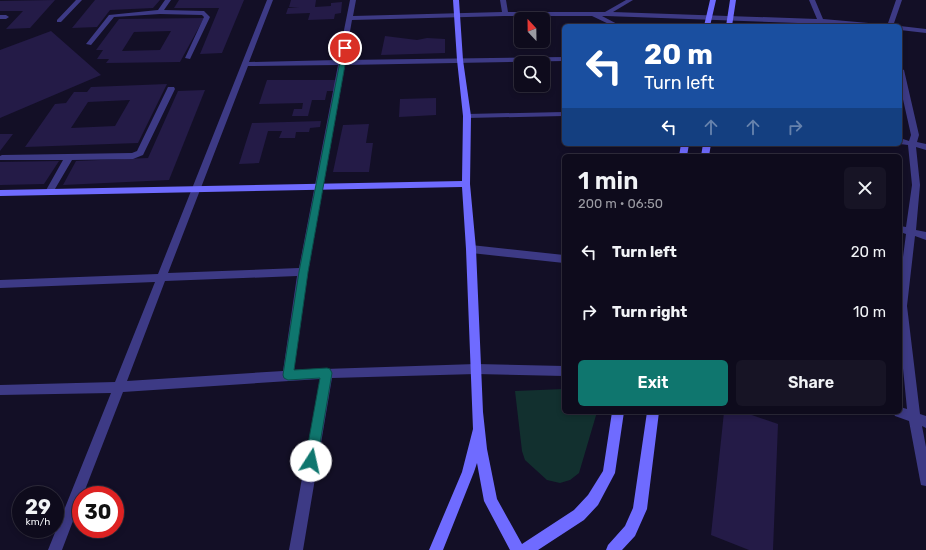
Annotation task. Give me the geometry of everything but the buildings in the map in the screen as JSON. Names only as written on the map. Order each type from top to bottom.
[{"type":"street","points":[[59,21],[79,0]]},
{"type":"street","points":[[160,12],[168,0]]},
{"type":"street","points":[[56,550],[270,0]]},
{"type":"street","points":[[288,375],[303,272],[351,18],[353,0]]},
{"type":"street","points":[[456,0],[460,60],[467,116],[466,184],[471,249],[479,423],[484,471],[491,501],[518,550]]},
{"type":"street","points":[[503,0],[505,14]]},
{"type":"street","points":[[606,14],[630,0]]},
{"type":"street","points":[[707,24],[713,0]]},
{"type":"street","points":[[730,24],[733,0]]},
{"type":"street","points":[[812,0],[821,21]]},
{"type":"street","points":[[891,24],[899,0]]},
{"type":"street","points":[[89,44],[111,16],[160,12],[206,14],[207,17],[188,58]]},
{"type":"street","points":[[351,18],[505,14],[606,14],[821,21],[856,24]]},
{"type":"street","points":[[594,14],[614,24]]},
{"type":"street","points":[[902,28],[926,31]]},
{"type":"street","points":[[245,64],[562,59]]},
{"type":"street","points":[[902,79],[915,135],[912,144],[916,185],[912,232],[902,299]]},
{"type":"street","points":[[2,158],[133,156],[140,153],[172,89]]},
{"type":"street","points":[[467,116],[562,114]]},
{"type":"street","points":[[902,142],[926,147]]},
{"type":"street","points":[[49,192],[69,157]]},
{"type":"street","points":[[0,193],[466,184]]},
{"type":"street","points":[[902,230],[926,236]]},
{"type":"street","points":[[471,249],[562,260]]},
{"type":"street","points":[[0,284],[303,272]]},
{"type":"street","points":[[902,315],[914,418],[926,480]]},
{"type":"street","points":[[0,390],[120,387],[327,373],[476,369],[562,371]]},
{"type":"street","points":[[296,550],[327,373]]},
{"type":"street","points":[[902,413],[926,422]]},
{"type":"street","points":[[525,550],[579,515],[593,500],[609,473],[618,414]]},
{"type":"street","points":[[613,550],[630,530],[640,509],[654,414]]},
{"type":"street","points":[[436,550],[468,472],[479,423]]},
{"type":"green space","points":[[562,389],[562,414],[596,414],[579,473],[570,480],[560,483],[547,480],[525,460],[522,451],[515,391]]},
{"type":"route","points":[[311,461],[327,373],[288,375],[303,272],[331,115],[345,48]]}]
